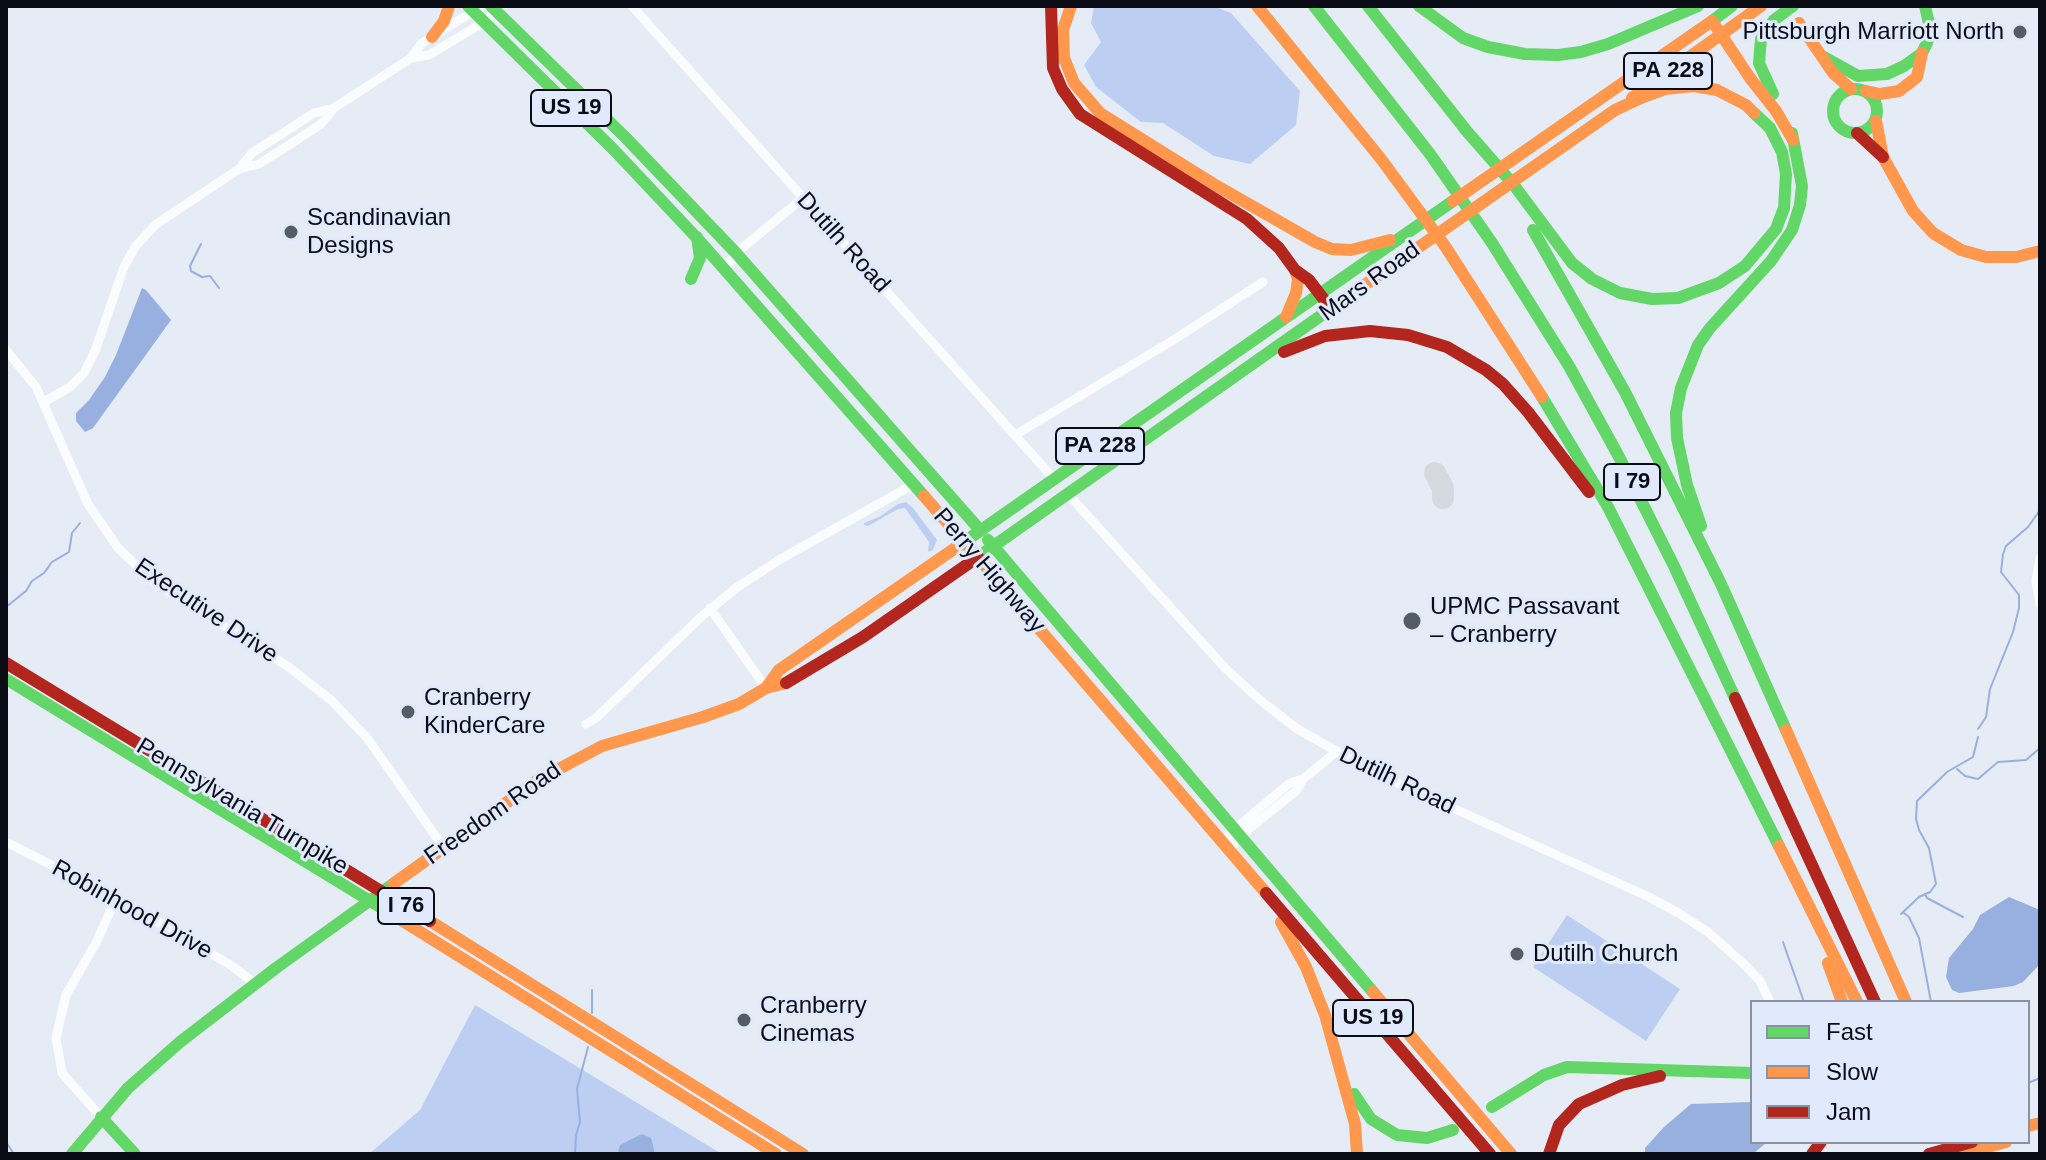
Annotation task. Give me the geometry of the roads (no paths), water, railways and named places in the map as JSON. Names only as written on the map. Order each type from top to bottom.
[{"type":"main road","points":[[432,37],[444,21],[449,6]]},
{"type":"main road","points":[[1051,6],[1053,68],[1062,89],[1080,114],[1247,219],[1279,248],[1295,270],[1309,280],[1330,309]]},
{"type":"main road","points":[[1071,6],[1063,30],[1064,58],[1074,83],[1100,113],[1217,186],[1332,249],[1351,250],[1403,237]]},
{"type":"main road","points":[[1254,6],[1381,159],[1476,290],[1556,418],[1608,507],[1856,1000]]},
{"type":"main road","name":"I 79","points":[[1314,6],[1430,154],[1492,243],[1569,366],[1674,566],[1874,1000]]},
{"type":"main road","name":"I 79","points":[[1368,6],[1464,128],[1523,213],[1583,315],[1721,584],[1905,1000]]},
{"type":"main road","points":[[1419,6],[1463,38],[1488,47],[1525,54],[1558,55],[1608,44],[1698,6]]},
{"type":"main road","name":"Mars Road","points":[[980,530],[1732,6]]},
{"type":"main road","name":"Mars Road","points":[[978,557],[1761,6]]},
{"type":"main road","points":[[1721,584],[1684,473],[1676,413],[1688,366],[1698,345],[1771,261],[1792,230],[1800,205],[1802,186],[1798,156],[1788,118],[1759,63],[1759,50],[1767,28],[1793,6]]},
{"type":"main road","points":[[1799,23],[1833,73],[1851,89],[1880,94],[1899,91],[1917,77],[1930,28],[1925,6]]},
{"type":"main road","name":"Perry Highway","points":[[496,8],[736,253],[994,546],[1511,1154]]},
{"type":"main road","name":"Perry Highway","points":[[471,9],[614,150],[722,265],[978,557],[1490,1154]]},
{"type":"main road","points":[[1712,21],[1793,140]]},
{"type":"main road","points":[[1822,56],[1846,72],[1858,76],[1878,76],[1904,66],[1922,53]]},
{"type":"main road","points":[[1833,73],[1838,97],[1834,118],[1843,130],[1857,133],[1883,157]]},
{"type":"main road","points":[[1464,128],[1513,184],[1560,250],[1581,271],[1607,287],[1644,298],[1678,298],[1704,290],[1745,266],[1776,229],[1785,196],[1786,174],[1782,152],[1760,116],[1728,95],[1694,86],[1655,92],[1615,110]]},
{"type":"main road","points":[[1838,97],[1851,89]]},
{"type":"main road","points":[[1866,91],[1877,104],[1876,121],[1883,157],[1913,211],[1933,233],[1951,244],[1986,257],[2016,257],[2040,251]]},
{"type":"main road","points":[[1857,133],[1871,127],[1876,121]]},
{"type":"main road","points":[[691,279],[700,258],[696,237]]},
{"type":"main road","points":[[1286,317],[1296,293],[1295,270]]},
{"type":"main road","points":[[1259,361],[1325,336],[1355,331],[1408,335],[1447,347],[1486,370],[1528,412],[1581,480],[1632,556]]},
{"type":"main road","name":"Freedom Road","points":[[766,688],[779,670],[980,530]]},
{"type":"main road","name":"Freedom Road","points":[[72,1154],[101,1117],[158,1060],[256,984],[538,780],[577,757],[613,742],[715,713],[766,688],[788,683],[863,637],[978,557]]},
{"type":"main road","name":"Pennsylvania Turnpike","points":[[6,663],[424,917],[803,1154]]},
{"type":"main road","name":"Pennsylvania Turnpike","points":[[6,679],[232,815],[776,1154]]},
{"type":"main road","points":[[1786,862],[1841,1000]]},
{"type":"main road","points":[[1257,882],[1306,967],[1319,998],[1355,1124],[1357,1154]]},
{"type":"main road","points":[[1341,1067],[1361,1106],[1383,1129],[1397,1135],[1419,1138],[1434,1137],[1453,1130]]},
{"type":"main road","points":[[1492,1107],[1544,1075],[1567,1067],[1750,1073]]},
{"type":"main road","points":[[1549,1154],[1559,1125],[1573,1108],[1585,1100],[1634,1082],[1708,1071]]},
{"type":"main road","points":[[101,1117],[135,1154]]},
{"type":"main road","points":[[1929,1154],[1963,1144]]},
{"type":"main road","points":[[1962,1154],[1997,1144]]},
{"type":"street","name":"Dutilh Road","points":[[632,6],[1054,479]]},
{"type":"street","points":[[411,58],[429,55],[484,22],[496,8]]},
{"type":"street","points":[[44,402],[75,383],[87,367],[119,278],[141,239],[170,213],[239,169],[259,164],[321,124],[334,108],[411,58],[422,43],[471,9],[496,8]]},
{"type":"street","points":[[722,265],[803,198]]},
{"type":"street","points":[[1015,435],[1263,282]]},
{"type":"street","name":"Executive Drive","points":[[6,350],[31,380],[44,402],[88,504],[118,548],[155,583],[289,667],[321,691],[368,739],[443,847]]},
{"type":"street","points":[[586,724],[596,718],[710,608],[779,560],[914,484]]},
{"type":"street","name":"Dutilh Road","points":[[1068,494],[1232,675],[1278,714],[1335,753],[1680,914],[1708,932],[1745,965],[1760,981],[1769,1000]]},
{"type":"street","points":[[2040,558],[2036,581],[2040,604]]},
{"type":"street","points":[[710,608],[766,688]]},
{"type":"street","points":[[1226,846],[1290,783],[1303,779],[1335,753]]},
{"type":"street","name":"Robinhood Drive","points":[[6,842],[116,898],[212,954],[256,984]]},
{"type":"street","points":[[101,1117],[62,1073],[56,1038],[66,995],[97,941],[116,898]]},
{"type":"waterway","points":[[201,244],[190,266],[191,271],[202,277],[210,276],[219,288]]},
{"type":"waterway","points":[[1978,729],[1986,717],[1990,689],[2013,632],[2019,608],[2019,595],[2001,572],[2003,554],[2006,546],[2028,527],[2040,510]]},
{"type":"waterway","points":[[6,607],[26,591],[52,562],[69,552],[72,533],[80,523]]},
{"type":"waterway","points":[[1901,914],[1936,884],[1929,848],[1916,819],[1917,801],[1947,772],[1973,757],[1978,737]]},
{"type":"waterway","points":[[1957,769],[1965,776],[1978,779],[1998,762],[2026,760],[2040,748]]},
{"type":"waterway","points":[[1925,894],[1963,917]]},
{"type":"waterway","points":[[1904,913],[1919,938],[1931,1000]]},
{"type":"waterway","points":[[1783,942],[1803,1000]]},
{"type":"waterway","points":[[592,990],[592,1013]]},
{"type":"waterway","points":[[575,1154],[580,1122],[577,1089],[588,1047]]},
{"type":"waterway","points":[[2030,1082],[2040,1078]]},
{"type":"waterway","points":[[6,1142],[14,1154]]},
{"type":"place","name":"Pittsburgh Marriott North","points":[[2020,32]]},
{"type":"place","name":"Scandinavian Designs","points":[[291,232]]},
{"type":"place","name":"UPMC Passavant – Cranberry","points":[[1412,621]]},
{"type":"place","name":"Cranberry KinderCare","points":[[408,712]]},
{"type":"place","name":"Dutilh Church","points":[[1517,954]]},
{"type":"place","name":"Cranberry Cinemas","points":[[744,1020]]}]
